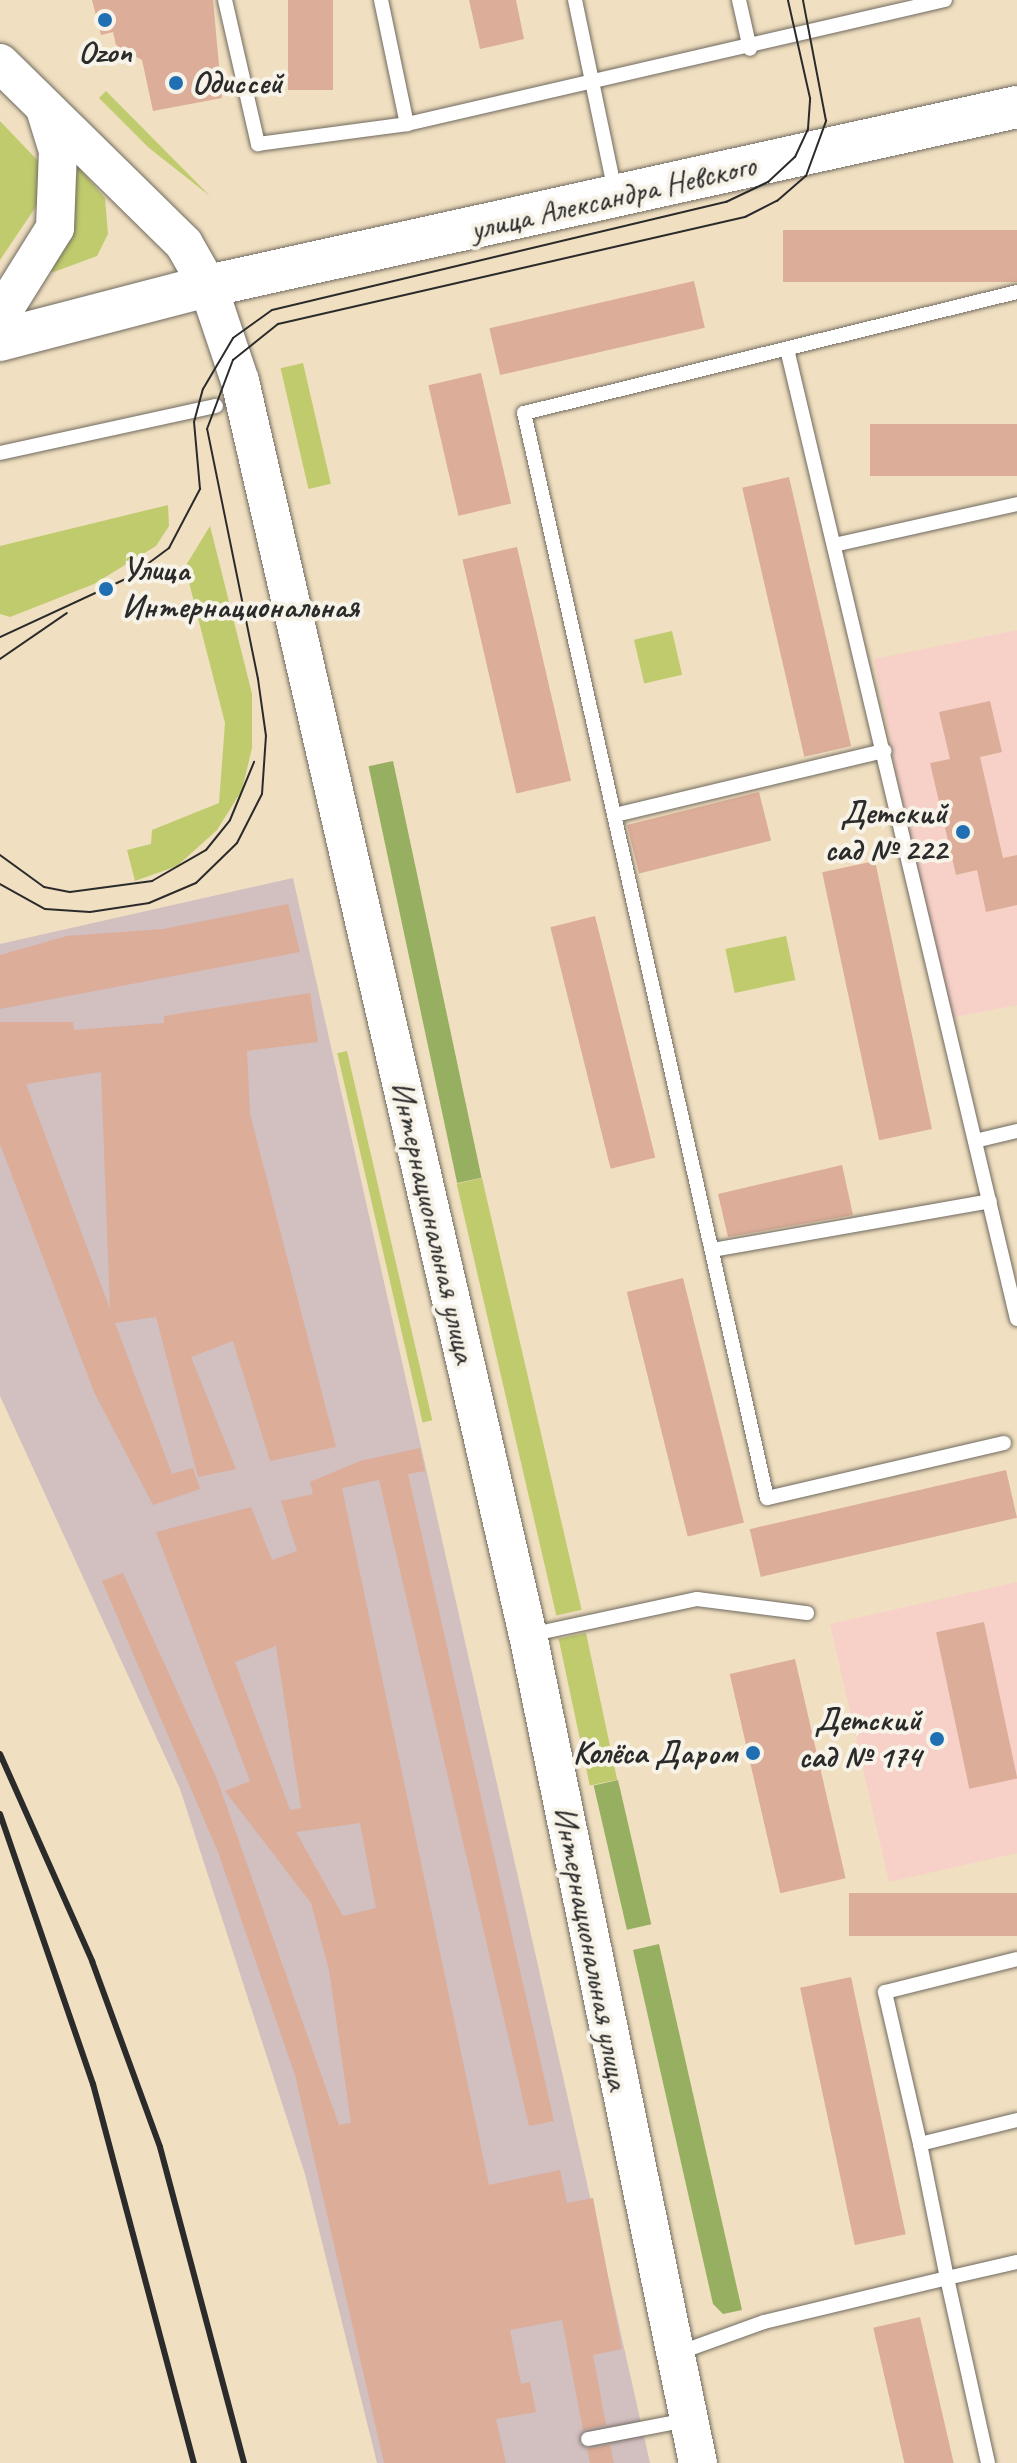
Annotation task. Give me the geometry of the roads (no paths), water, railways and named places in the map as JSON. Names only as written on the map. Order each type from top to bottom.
[{"type":"main road","name":"Интернациональная улица","points":[[0,63],[184,244],[208,286],[240,381],[528,1635],[673,2355],[698,2463]]},
{"type":"main road","name":"улица Александра Невского","points":[[0,340],[208,286],[1017,107]]},
{"type":"main road","points":[[0,316],[55,228],[58,151],[45,109]]},
{"type":"lane","points":[[225,0],[258,144],[407,124],[592,85],[750,49],[940,0]]},
{"type":"lane","points":[[381,0],[407,124]]},
{"type":"lane","points":[[575,0],[616,197]]},
{"type":"lane","points":[[739,0],[750,49]]},
{"type":"lane","points":[[1004,1443],[767,1498],[524,413],[1017,292]]},
{"type":"lane","points":[[787,349],[1017,1319]]},
{"type":"lane","points":[[0,453],[216,406]]},
{"type":"lane","points":[[834,545],[1017,504]]},
{"type":"lane","points":[[615,815],[884,751]]},
{"type":"lane","points":[[975,1141],[1017,1131]]},
{"type":"lane","points":[[713,1250],[990,1201]]},
{"type":"lane","points":[[528,1635],[697,1599],[807,1613]]},
{"type":"lane","points":[[988,2463],[885,1992],[1017,1959]]},
{"type":"lane","points":[[920,2144],[1017,2120]]},
{"type":"lane","points":[[673,2355],[764,2322],[1017,2262]]},
{"type":"lane","points":[[588,2439],[688,2420]]},
{"type":"tram line","points":[[0,637],[130,577],[169,548],[200,489],[194,422],[203,389],[233,338],[272,310],[726,202],[768,182],[795,157],[808,129],[810,98],[788,0]]},
{"type":"tram line","points":[[0,884],[45,909],[90,912],[149,903],[196,883],[237,843],[262,794],[266,736],[258,679],[207,429],[233,360],[278,324],[745,217],[777,201],[806,176],[826,121],[803,0]]},
{"type":"tram line","points":[[0,659],[67,613]]},
{"type":"tram line","points":[[0,855],[44,887],[70,892],[152,881],[206,850],[230,820],[254,762]]},
{"type":"railway","points":[[0,1754],[92,1961],[160,2147],[244,2463]]},
{"type":"railway","points":[[0,1814],[93,2084],[194,2463]]},
{"type":"place","name":"Ozon","points":[[105,20]]},
{"type":"place","name":"Одиссей","points":[[176,83]]},
{"type":"place","name":"Улица Интернациональная","points":[[106,589]]},
{"type":"place","name":"Детский сад № 222","points":[[963,832]]},
{"type":"place","name":"Детский сад № 174","points":[[937,1739]]},
{"type":"place","name":"Колёса Даром","points":[[753,1753]]}]
